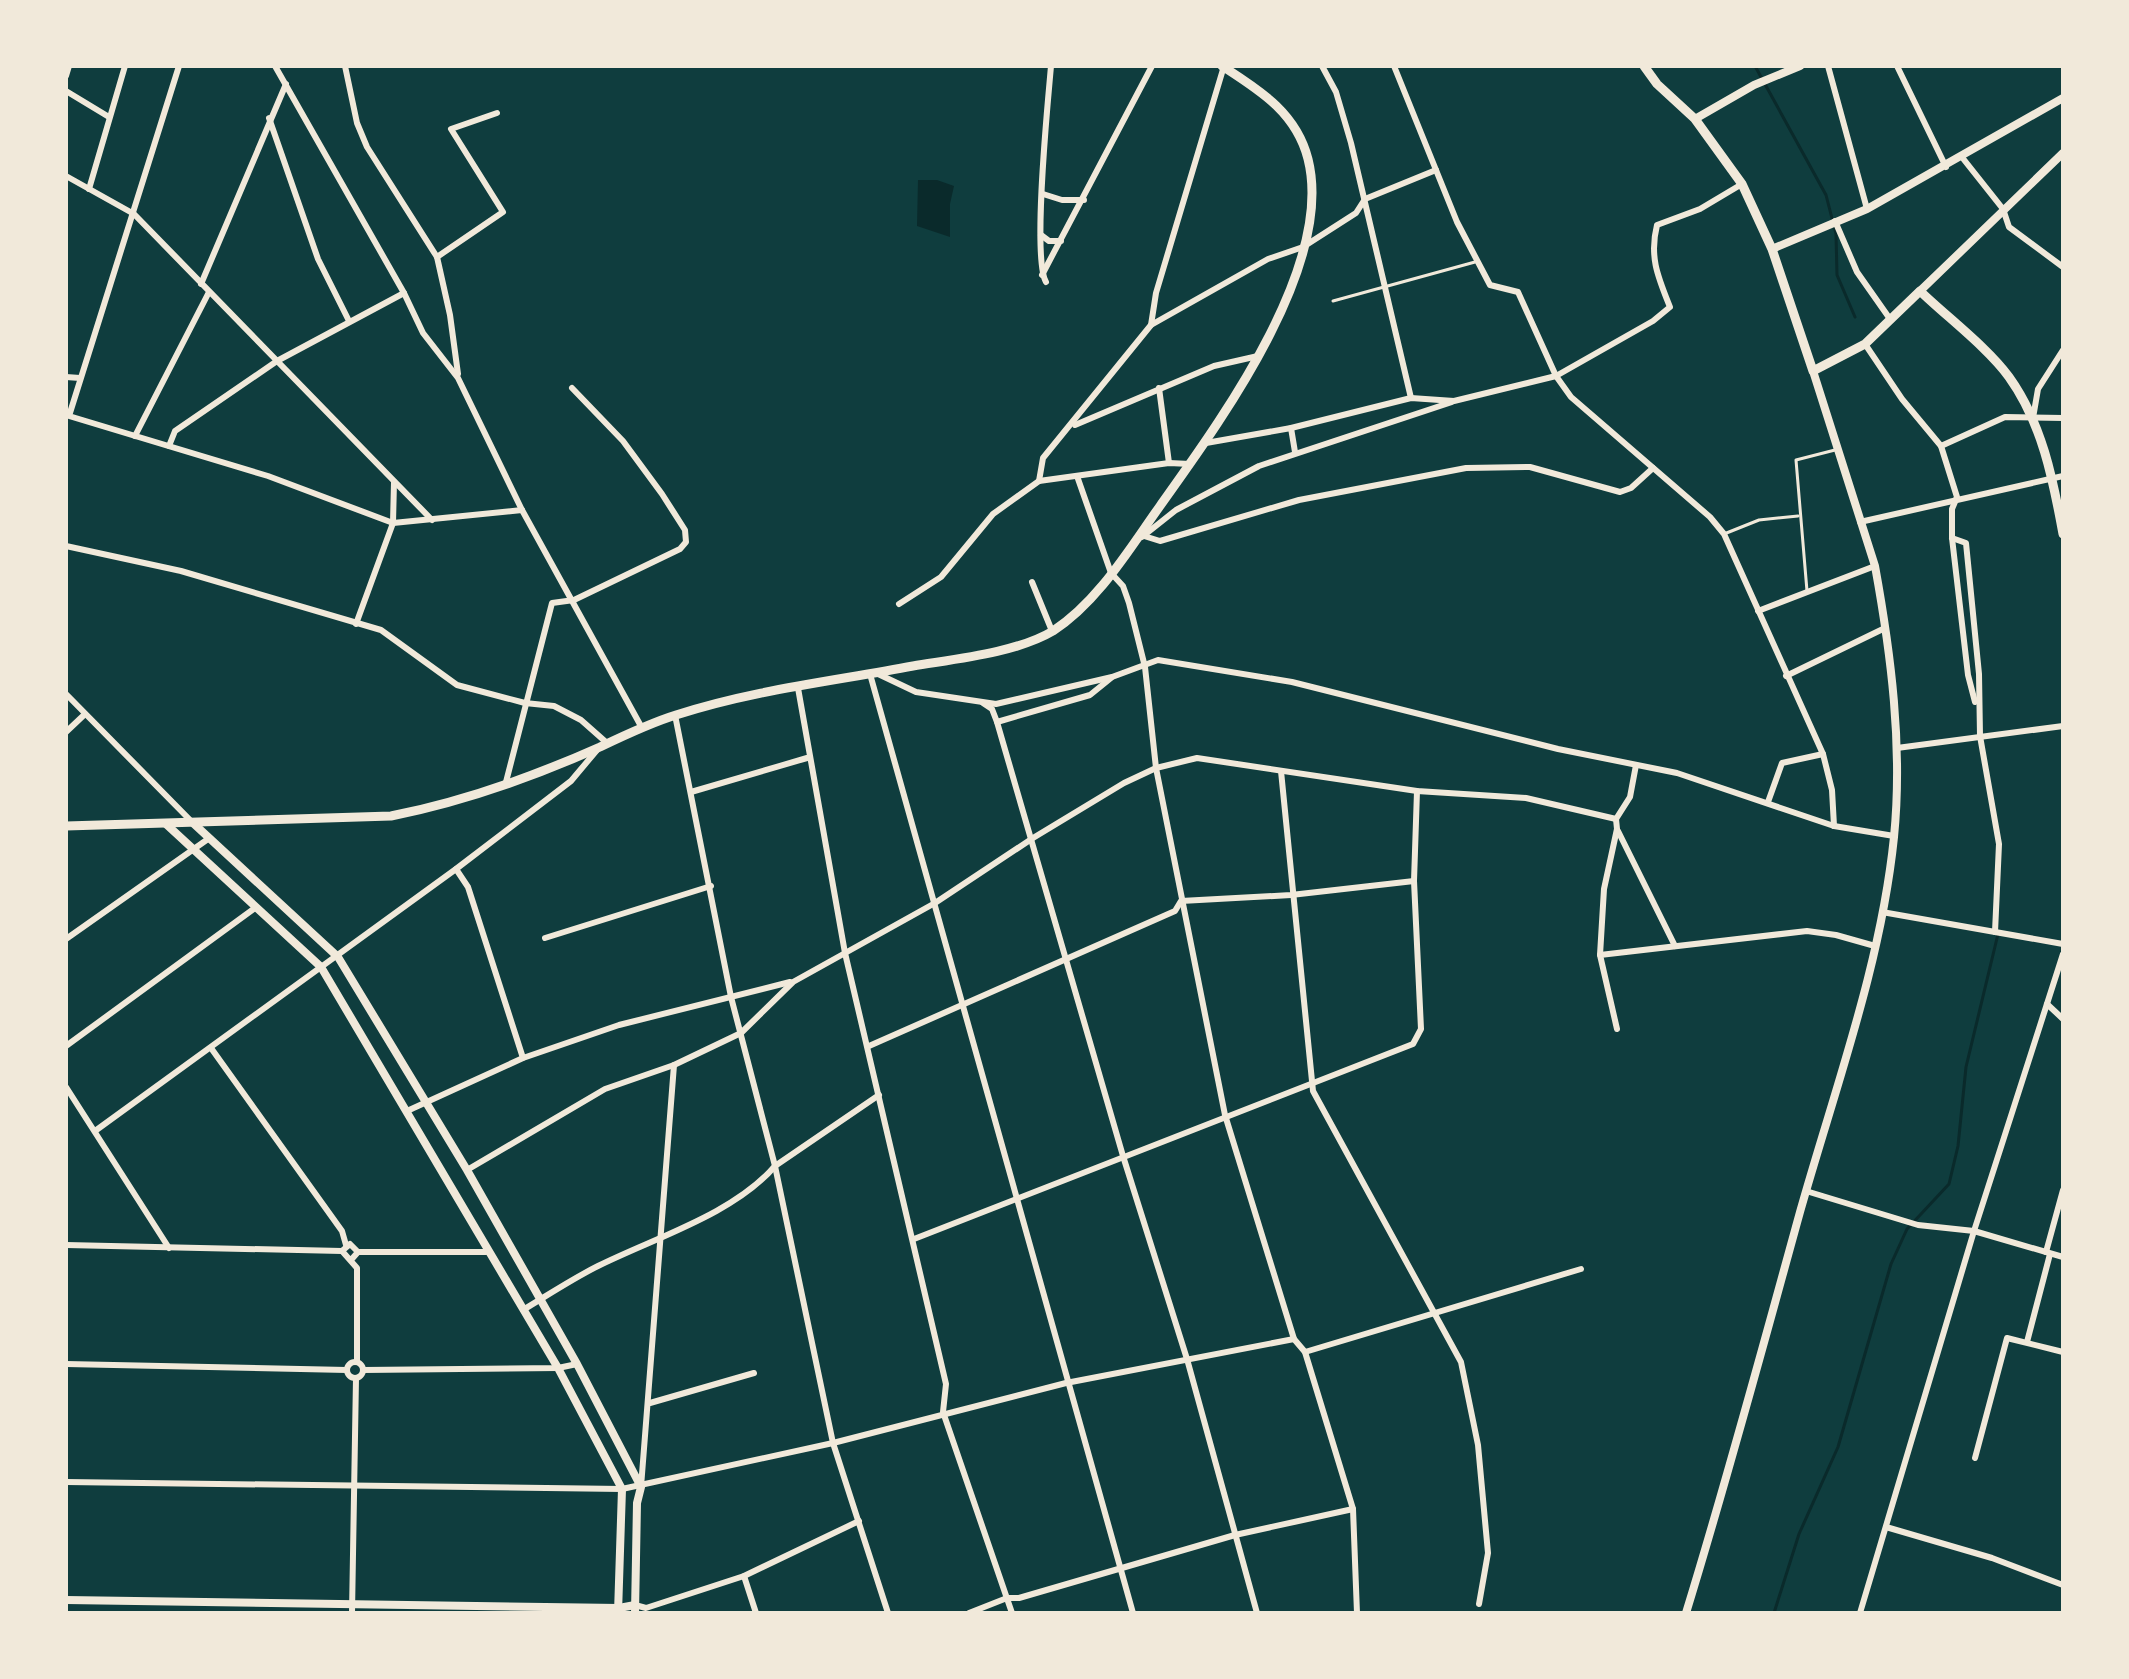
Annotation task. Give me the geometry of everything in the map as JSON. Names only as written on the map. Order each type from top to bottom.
[{"type":"main road","points":[[1644,66],[1657,84],[1695,119],[1742,184],[1772,249],[1813,371],[1865,344],[1920,291],[2008,375],[2033,418],[2058,477],[2063,534]]},
{"type":"main road","points":[[66,826],[391,816],[427,809],[506,782],[675,715],[735,699],[993,652],[1052,631],[1111,573],[1206,443],[1279,316],[1303,247],[1311,181],[1301,139],[1282,109],[1258,87],[1223,67]]},
{"type":"street","points":[[66,76],[69,66]]},
{"type":"street","points":[[89,189],[125,66]]},
{"type":"street","points":[[179,66],[69,416],[268,476],[393,523],[522,510]]},
{"type":"street","points":[[275,66],[404,293],[423,333],[458,378],[522,510],[642,728]]},
{"type":"street","points":[[345,66],[357,123],[367,147],[437,257],[450,315],[458,378]]},
{"type":"street","points":[[1051,66],[1041,235],[1044,278],[1152,66]]},
{"type":"street","points":[[1322,66],[1336,92],[1365,199],[1411,398]]},
{"type":"street","points":[[1394,66],[1457,222],[1490,285],[1518,292],[1556,376],[1571,397],[1710,517],[1724,534],[1823,754],[1832,790],[1834,826]]},
{"type":"street","points":[[1695,119],[1754,85],[1800,66]]},
{"type":"street","points":[[1828,66],[1867,209]]},
{"type":"street","points":[[1897,66],[1946,167]]},
{"type":"street","points":[[1151,325],[1156,293],[1223,67]]},
{"type":"street","points":[[201,284],[286,84]]},
{"type":"street","points":[[66,91],[109,117]]},
{"type":"street","points":[[1772,249],[1867,209],[2063,98]]},
{"type":"street","points":[[437,257],[503,212],[451,129],[497,113]]},
{"type":"street","points":[[269,118],[318,259],[349,321]]},
{"type":"street","points":[[1920,291],[2063,153]]},
{"type":"street","points":[[1961,156],[2003,209],[2009,227],[2063,267]]},
{"type":"street","points":[[1039,481],[1043,458],[1151,325],[1268,259],[1303,247],[1356,213],[1365,199],[1436,170]]},
{"type":"street","points":[[66,176],[134,214],[432,520]]},
{"type":"street","points":[[1133,544],[1176,510],[1233,478],[1295,452],[1454,401],[1556,376],[1653,321],[1670,307],[1653,263],[1652,244],[1657,225],[1700,209],[1742,184]]},
{"type":"street","points":[[1043,194],[1062,200],[1084,200]]},
{"type":"street","points":[[1832,223],[1857,272],[1890,319]]},
{"type":"street","points":[[1041,235],[1049,241],[1061,241]]},
{"type":"street","points":[[135,436],[209,292]]},
{"type":"street","points":[[169,446],[175,431],[277,361],[404,293]]},
{"type":"street","points":[[1865,344],[1902,399],[1941,446],[1957,497],[1952,509],[1952,538],[1959,601],[1968,675],[1977,709],[1999,844],[1995,932]]},
{"type":"street","points":[[2033,418],[2038,389],[2063,350]]},
{"type":"street","points":[[1071,427],[1214,366],[1258,356]]},
{"type":"street","points":[[1686,1613],[1845,1064],[1875,946],[1894,836],[1897,748],[1885,628],[1875,566],[1813,371]]},
{"type":"street","points":[[66,377],[80,378]]},
{"type":"street","points":[[506,782],[552,603],[574,600],[680,549],[686,535],[662,494],[623,441],[572,388]]},
{"type":"street","points":[[1159,388],[1169,463]]},
{"type":"street","points":[[1206,443],[1291,428],[1411,398],[1454,401]]},
{"type":"street","points":[[1941,446],[2005,417],[2063,418]]},
{"type":"street","points":[[1291,428],[1295,452]]},
{"type":"street","points":[[899,604],[941,577],[993,514],[1039,481],[1169,463],[1190,464]]},
{"type":"street","points":[[1144,536],[1160,541],[1299,500],[1466,468],[1530,467],[1620,492],[1631,488],[1653,468]]},
{"type":"street","points":[[1077,476],[1111,573],[1123,586],[1145,667],[1156,768],[1225,1115],[1294,1339],[1305,1352],[1353,1509],[1357,1613]]},
{"type":"street","points":[[1860,522],[1957,497],[2058,477]]},
{"type":"street","points":[[356,624],[393,523],[394,482]]},
{"type":"street","points":[[1952,538],[1966,543],[1979,674],[1977,709]]},
{"type":"street","points":[[66,546],[181,571],[381,630],[457,685],[525,703],[554,706],[581,720],[603,745],[571,781],[456,869],[95,1131]]},
{"type":"street","points":[[1758,611],[1875,566]]},
{"type":"street","points":[[1032,582],[1052,631]]},
{"type":"street","points":[[1959,601],[1973,599]]},
{"type":"street","points":[[1786,676],[1885,628]]},
{"type":"street","points":[[873,674],[916,692],[996,704],[1112,677],[1158,660],[1292,682],[1558,749],[1677,773],[1834,826],[1894,836]]},
{"type":"street","points":[[873,674],[1014,1199],[1133,1613]]},
{"type":"street","points":[[997,722],[1090,695],[1112,677]]},
{"type":"street","points":[[798,688],[807,758],[845,953],[946,1384],[943,1412],[1012,1613]]},
{"type":"street","points":[[66,694],[208,839],[338,957],[467,1170],[577,1364],[641,1487]]},
{"type":"street","points":[[983,703],[992,709],[997,722],[1033,838],[1123,1156],[1187,1359],[1257,1613]]},
{"type":"street","points":[[996,704],[997,722]]},
{"type":"street","points":[[66,732],[84,715]]},
{"type":"street","points":[[675,715],[731,997],[775,1166],[833,1443],[888,1613]]},
{"type":"street","points":[[1897,748],[2063,726]]},
{"type":"street","points":[[1768,802],[1782,763],[1823,754]]},
{"type":"street","points":[[691,792],[807,758]]},
{"type":"street","points":[[467,1170],[605,1089],[674,1065],[741,1033],[793,982],[935,903],[1033,838],[1124,783],[1156,768],[1197,758],[1417,791],[1526,798],[1616,819]]},
{"type":"street","points":[[1617,1029],[1600,955],[1604,889],[1617,829],[1616,819],[1630,797],[1636,765]]},
{"type":"street","points":[[1281,771],[1313,1091],[1461,1362],[1478,1445],[1488,1553],[1479,1604]]},
{"type":"street","points":[[914,1239],[1413,1044],[1421,1029],[1414,881],[1417,791]]},
{"type":"street","points":[[166,824],[321,967],[486,1252],[558,1368],[622,1489],[618,1611]]},
{"type":"street","points":[[1617,829],[1675,946]]},
{"type":"street","points":[[66,939],[208,839]]},
{"type":"street","points":[[456,869],[468,887],[523,1058]]},
{"type":"street","points":[[1181,901],[1291,895],[1414,881]]},
{"type":"street","points":[[545,938],[711,886]]},
{"type":"street","points":[[869,1046],[1175,911],[1181,901]]},
{"type":"street","points":[[66,1046],[255,908]]},
{"type":"street","points":[[1882,912],[2063,944]]},
{"type":"street","points":[[1600,955],[1807,931],[1875,946]]},
{"type":"street","points":[[1860,1613],[1974,1231],[2063,954]]},
{"type":"street","points":[[407,1111],[523,1058],[619,1025],[793,982]]},
{"type":"street","points":[[2047,1004],[2063,1019]]},
{"type":"street","points":[[211,1048],[342,1231],[343,1256],[357,1268],[357,1361],[363,1370]]},
{"type":"street","points":[[635,1609],[637,1503],[650,1403],[674,1065]]},
{"type":"street","points":[[66,1087],[169,1248]]},
{"type":"street","points":[[523,1310],[598,1266],[661,1239],[764,1179],[775,1166],[879,1095]]},
{"type":"street","points":[[2027,1342],[2063,1190]]},
{"type":"street","points":[[1806,1191],[1918,1225],[1974,1231],[2063,1257]]},
{"type":"street","points":[[66,1245],[344,1248],[354,1245],[358,1252]]},
{"type":"street","points":[[351,1260],[358,1252],[486,1252]]},
{"type":"street","points":[[1305,1352],[1436,1316],[1581,1269]]},
{"type":"street","points":[[1975,1458],[2007,1338],[2063,1352]]},
{"type":"street","points":[[66,1482],[353,1487],[641,1487],[833,1443],[943,1412],[1066,1383],[1294,1339]]},
{"type":"street","points":[[347,1370],[349,1363],[357,1361]]},
{"type":"street","points":[[66,1364],[347,1370],[356,1378]]},
{"type":"street","points":[[352,1609],[356,1378],[363,1370],[558,1368],[577,1364]]},
{"type":"street","points":[[650,1403],[754,1373]]},
{"type":"street","points":[[969,1613],[1007,1598],[1019,1598],[1120,1566],[1235,1535],[1353,1509]]},
{"type":"street","points":[[66,1600],[352,1609],[645,1611],[744,1576],[859,1521]]},
{"type":"street","points":[[1886,1527],[1992,1558],[2063,1585]]},
{"type":"street","points":[[744,1576],[756,1613]]},
{"type":"lane","points":[[1333,301],[1478,261]]},
{"type":"lane","points":[[1807,593],[1796,460],[1838,449]]},
{"type":"lane","points":[[1724,534],[1759,520],[1799,516]]},
{"type":"water","points":[[918,180],[937,180],[954,186],[950,204],[950,237],[917,226]]},
{"type":"waterway","points":[[1755,66],[1826,195],[1836,234],[1837,275],[1855,317]]},
{"type":"waterway","points":[[1774,1613],[1799,1534],[1838,1447],[1891,1264],[1907,1229],[1949,1184],[1958,1146],[1966,1067],[1998,934]]}]
